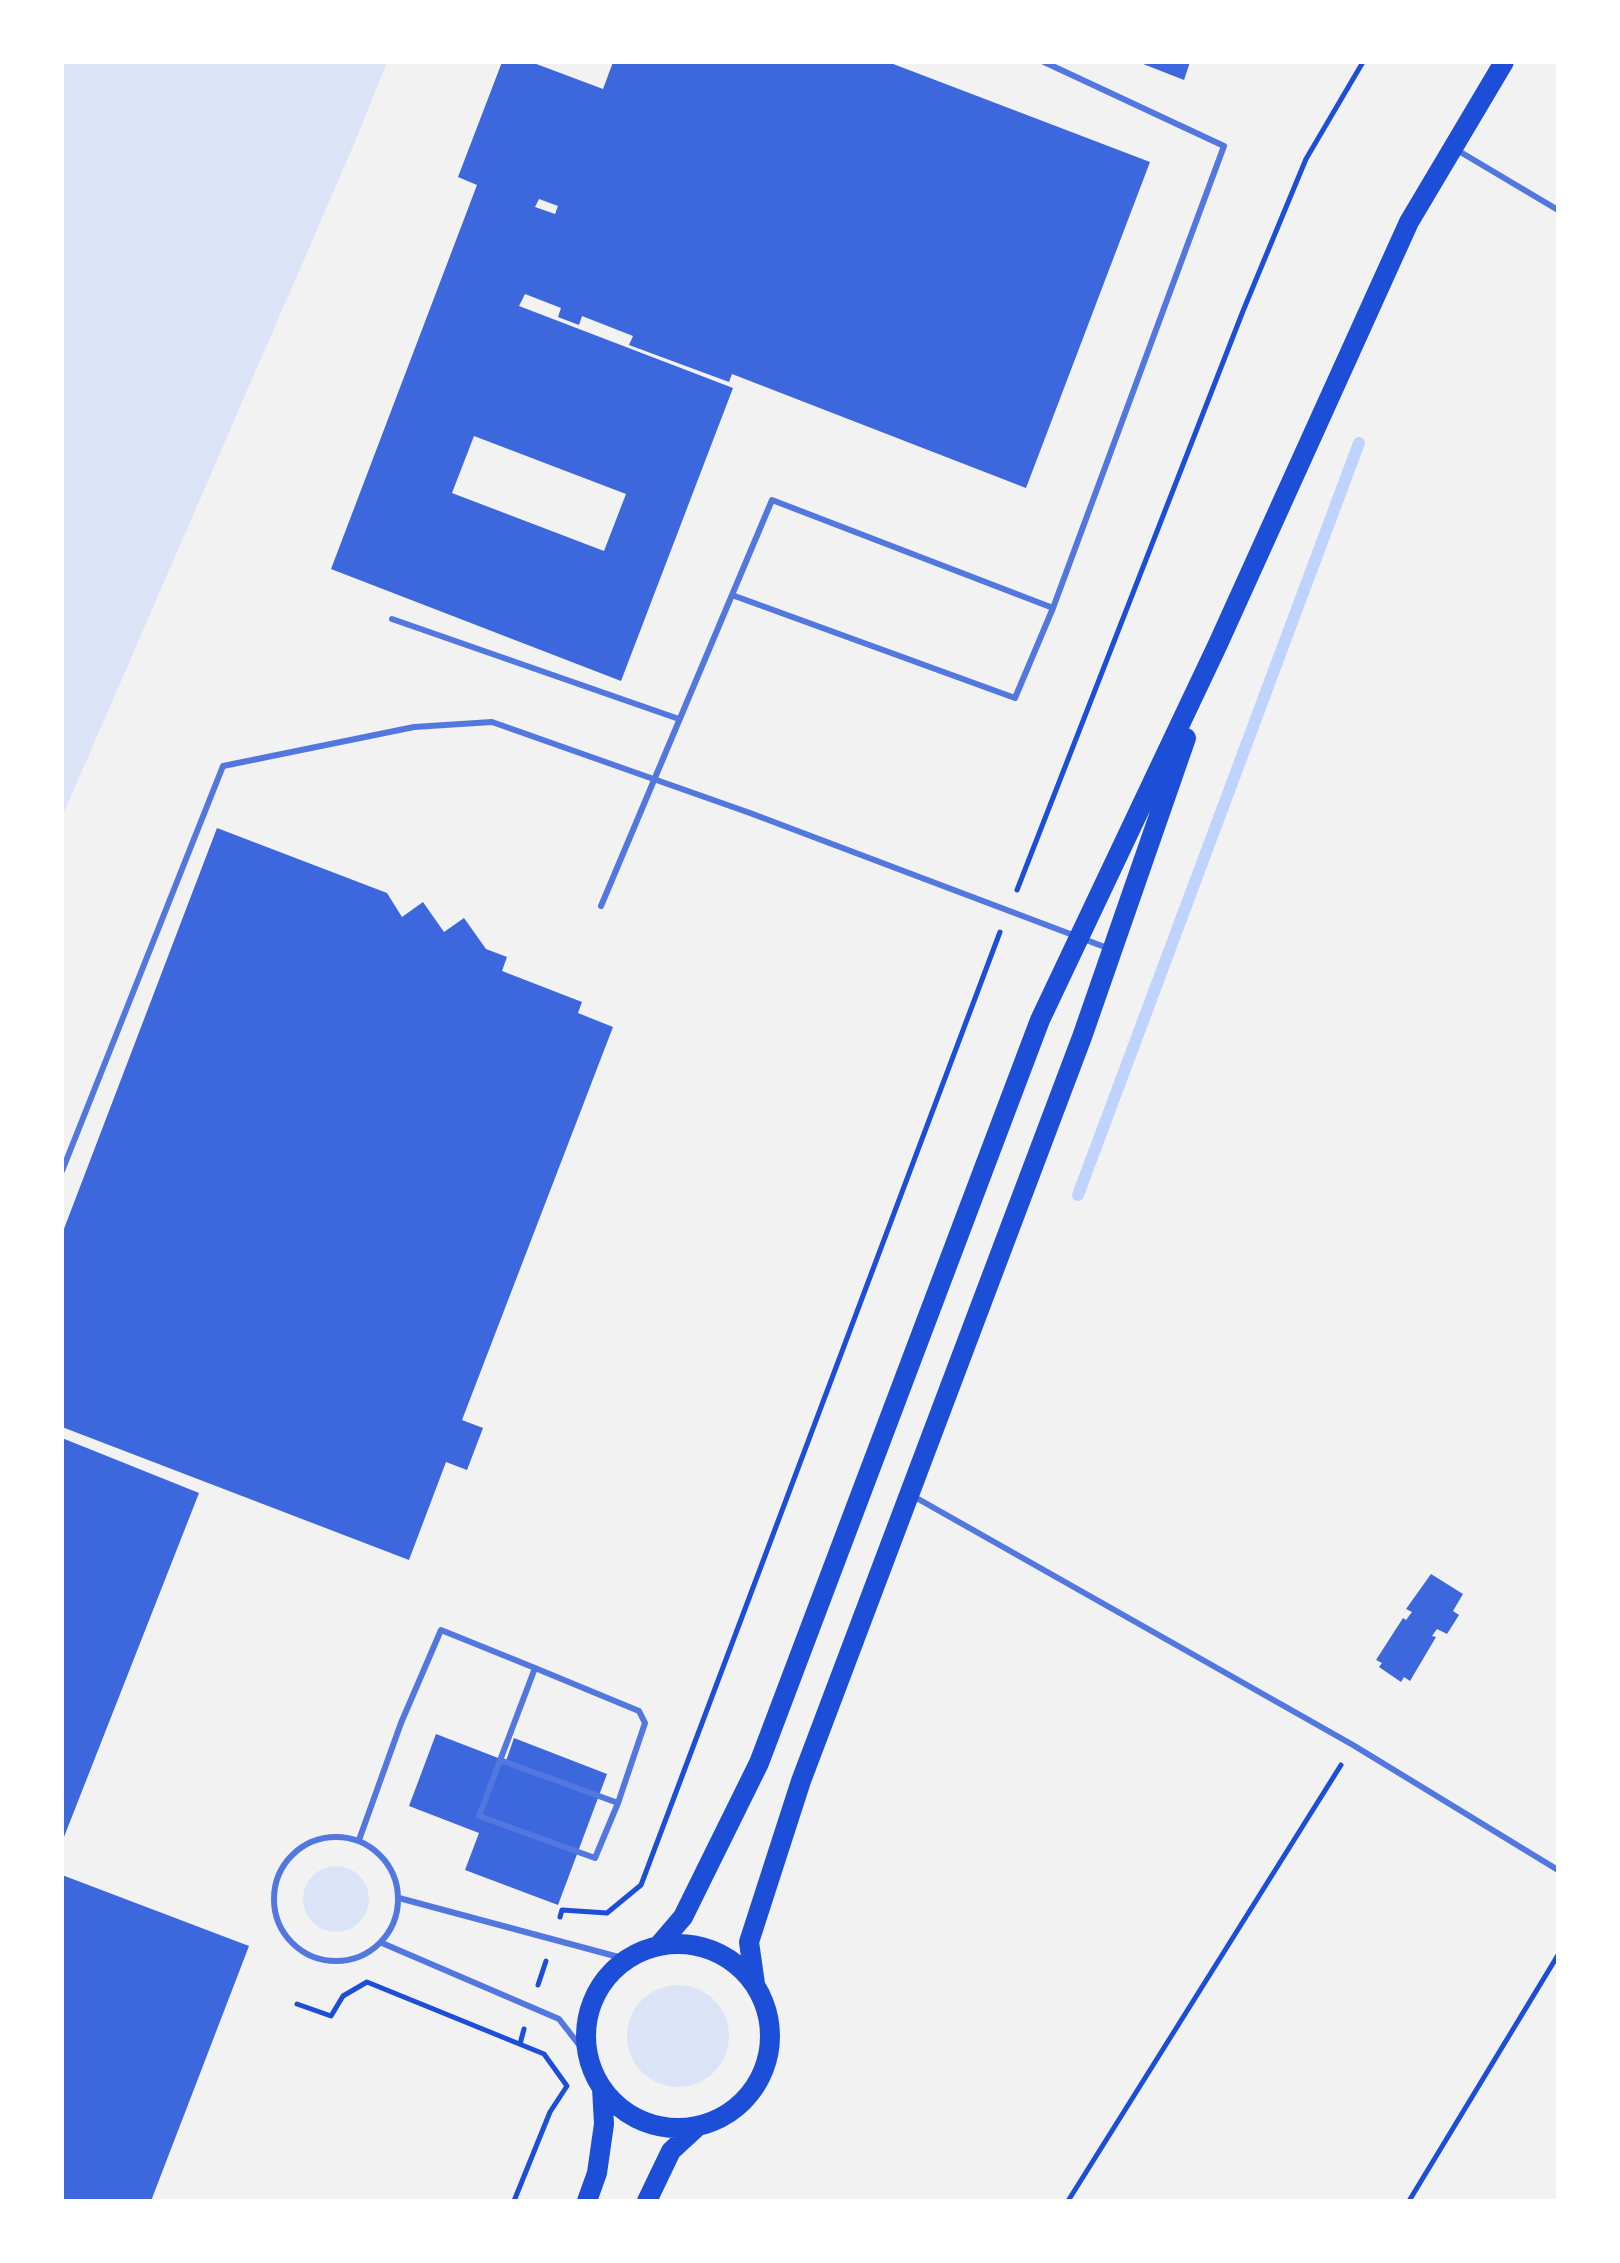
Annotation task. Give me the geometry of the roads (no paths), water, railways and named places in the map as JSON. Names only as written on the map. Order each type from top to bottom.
[{"type":"main road","points":[[659,1945],[683,1917],[759,1763],[1040,1020],[1218,644],[1409,222],[1504,62]]},
{"type":"main road","points":[[755,1984],[749,1942],[801,1781],[1082,1037],[1218,644]]},
{"type":"main road","points":[[647,2201],[671,2151],[697,2127],[730,2113],[745,2101],[764,2071],[771,2035],[764,2000],[755,1984],[729,1959],[713,1950],[677,1943],[659,1945],[626,1959],[607,1978],[592,2001],[586,2037],[587,2055],[602,2088],[613,2102],[644,2122],[661,2127],[697,2127]]},
{"type":"main road","points":[[587,2201],[597,2173],[604,2124],[602,2088]]},
{"type":"lane","points":[[732,595],[1015,698],[1053,608],[1224,146],[1044,62]]},
{"type":"lane","points":[[1453,148],[1558,210]]},
{"type":"lane","points":[[601,906],[772,500],[1053,608]]},
{"type":"lane","points":[[392,619],[679,719]]},
{"type":"lane","points":[[62,1171],[223,766],[414,727],[492,722],[750,813],[1113,950]]},
{"type":"lane","points":[[910,1495],[1353,1745],[1558,1870]]},
{"type":"lane","points":[[359,1840],[401,1723],[441,1630],[535,1668],[639,1711],[645,1723],[618,1803],[595,1858],[479,1816],[535,1668]]},
{"type":"lane","points":[[500,1760],[618,1803]]},
{"type":"lane","points":[[335,1836],[359,1840],[379,1853],[394,1874],[399,1898],[395,1922],[382,1943],[362,1956],[338,1962],[314,1958],[293,1944],[279,1924],[273,1900],[277,1876],[290,1855],[311,1841],[335,1836]]},
{"type":"lane","points":[[399,1898],[626,1959]]},
{"type":"lane","points":[[382,1943],[559,2019],[587,2055]]},
{"type":"waterway","points":[[1078,1195],[1359,443]]}]
